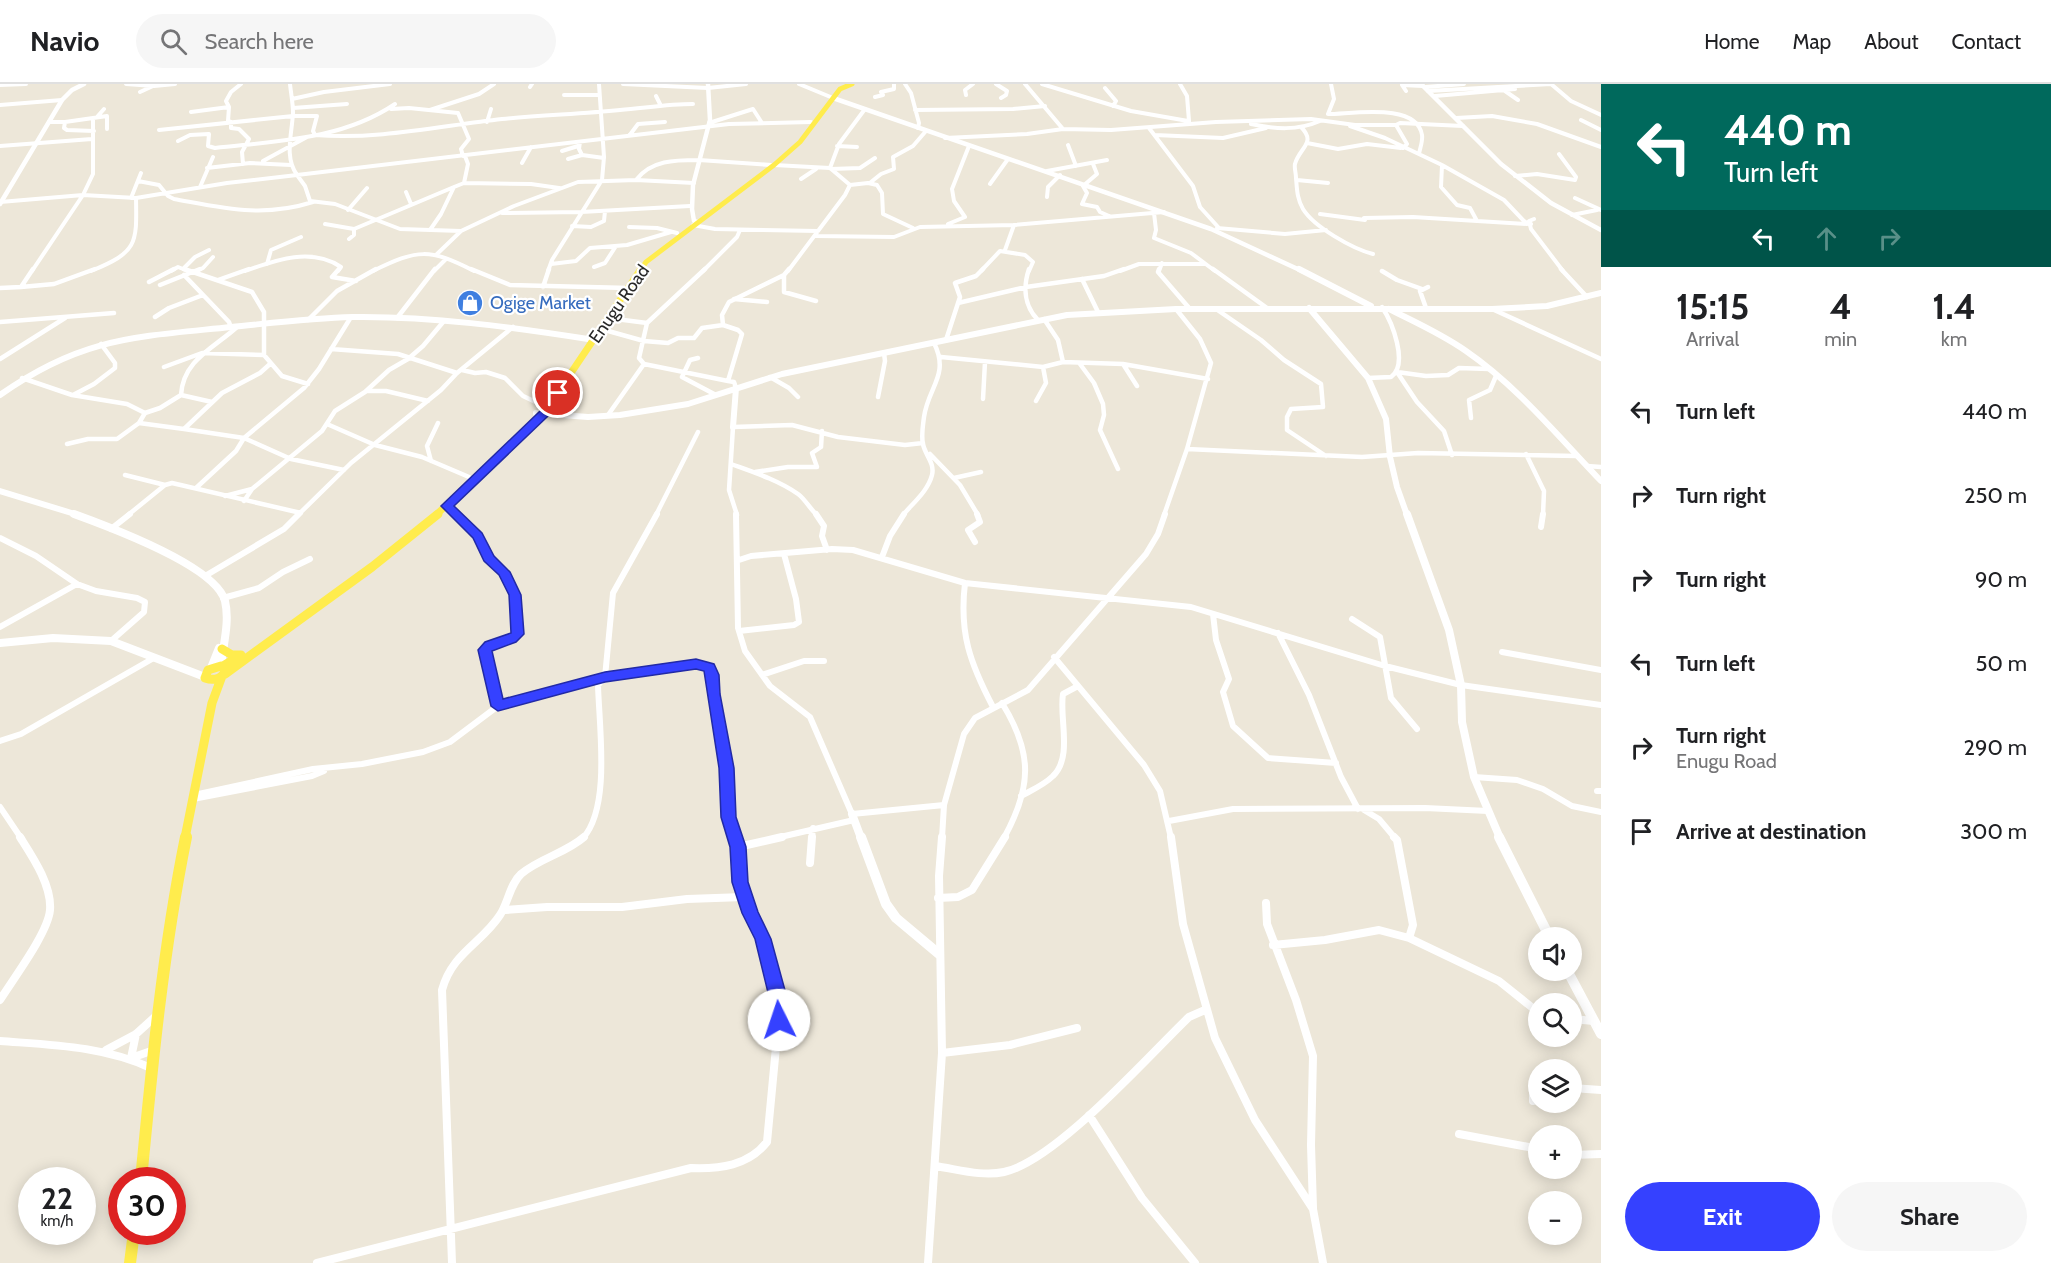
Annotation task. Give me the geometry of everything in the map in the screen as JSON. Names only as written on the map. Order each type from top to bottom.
[{"type":"main road","name":"Enugu Road","points":[[215,672],[258,650],[372,567],[447,506],[540,413],[601,329],[625,288],[646,262],[800,142],[831,97],[840,89],[852,84]]},
{"type":"main road","points":[[772,165],[797,141],[841,85]]},
{"type":"main road","points":[[215,672],[366,564],[439,506],[540,413],[542,405],[625,288],[641,261],[674,233],[694,223]]},
{"type":"main road","points":[[222,645],[227,653],[241,655]]},
{"type":"main road","points":[[142,1167],[154,1049],[176,886],[212,704],[215,672]]},
{"type":"main road","points":[[212,704],[215,672]]},
{"type":"main road","points":[[130,1263],[132,1245]]},
{"type":"street","points":[[0,85],[26,84]]},
{"type":"street","points":[[0,203],[62,100],[72,90],[84,84]]},
{"type":"street","points":[[126,84],[154,86],[175,84]]},
{"type":"street","points":[[241,84],[227,98],[229,107],[227,118],[231,122],[231,128],[239,129],[249,139],[242,152],[243,164]]},
{"type":"street","points":[[290,84],[293,108],[291,165],[305,186],[308,198],[314,202]]},
{"type":"street","points":[[292,99],[354,86],[390,84]]},
{"type":"street","points":[[428,111],[434,107],[479,94],[494,84]]},
{"type":"street","points":[[543,287],[551,264],[572,226],[603,180],[604,158],[599,84]]},
{"type":"street","points":[[623,84],[708,86],[746,84]]},
{"type":"street","points":[[799,84],[944,138],[1060,175],[1211,229],[1291,265],[1373,307]]},
{"type":"street","points":[[875,97],[883,95],[881,92],[894,90],[894,84]]},
{"type":"street","points":[[905,84],[911,93],[919,123],[918,128]]},
{"type":"street","points":[[966,95],[965,90],[973,84]]},
{"type":"street","points":[[996,84],[1007,91],[1001,99]]},
{"type":"street","points":[[1025,84],[1063,129]]},
{"type":"street","points":[[1042,84],[1113,106],[1189,121]]},
{"type":"street","points":[[1180,84],[1187,96],[1189,121]]},
{"type":"street","points":[[1242,121],[1272,127],[1312,126],[1328,114],[1335,97],[1331,84]]},
{"type":"street","points":[[1424,87],[1465,84],[1479,92]]},
{"type":"street","points":[[1406,91],[1402,85],[1452,89],[1551,84],[1571,101],[1601,115]]},
{"type":"street","points":[[1446,85],[1452,89]]},
{"type":"street","points":[[1435,96],[1516,90],[1508,85]]},
{"type":"street","points":[[140,92],[154,86]]},
{"type":"street","points":[[708,86],[711,109],[709,125],[690,206],[694,223],[715,230],[897,237],[904,236],[913,228]]},
{"type":"street","points":[[1424,87],[1515,176],[1551,204],[1601,230]]},
{"type":"street","points":[[1106,88],[1116,101],[1113,106]]},
{"type":"street","points":[[1504,91],[1518,100]]},
{"type":"street","points":[[564,95],[599,95]]},
{"type":"street","points":[[656,96],[660,104]]},
{"type":"street","points":[[0,105],[62,100]]},
{"type":"street","points":[[293,108],[347,104]]},
{"type":"street","points":[[389,110],[395,104]]},
{"type":"street","points":[[315,135],[343,137],[660,104],[693,104]]},
{"type":"street","points":[[915,110],[1013,109],[1045,105]]},
{"type":"street","points":[[191,112],[229,107]]},
{"type":"street","points":[[178,141],[190,135],[206,133],[210,134],[208,146],[210,148],[246,145],[310,136],[350,127],[389,110],[409,108],[455,112],[469,139],[461,149],[468,164],[464,183]]},
{"type":"street","points":[[93,118],[102,115],[104,109]]},
{"type":"street","points":[[487,122],[491,109]]},
{"type":"street","points":[[709,125],[753,109],[762,123]]},
{"type":"street","points":[[831,169],[837,146],[865,109]]},
{"type":"street","points":[[1328,114],[1397,113],[1413,120],[1422,136],[1419,154]]},
{"type":"street","points":[[49,122],[107,116],[107,129]]},
{"type":"street","points":[[159,130],[190,124],[317,116],[313,130],[315,135]]},
{"type":"street","points":[[1456,118],[1492,116],[1537,124],[1601,147]]},
{"type":"street","points":[[21,287],[83,195],[93,174],[93,118]]},
{"type":"street","points":[[944,138],[1027,134],[1063,129],[1111,130],[1242,121],[1323,120],[1344,124],[1462,126]]},
{"type":"street","points":[[1581,120],[1601,130]]},
{"type":"street","points":[[1179,135],[1184,124],[1189,121]]},
{"type":"street","points":[[65,122],[64,129],[67,130],[94,131]]},
{"type":"street","points":[[629,137],[638,124],[665,122]]},
{"type":"street","points":[[562,151],[602,140],[709,125],[811,122]]},
{"type":"street","points":[[1344,124],[1442,165],[1504,200],[1525,222],[1531,224]]},
{"type":"street","points":[[1396,125],[1406,139],[1407,144],[1404,148]]},
{"type":"street","points":[[1155,135],[1223,138],[1272,127]]},
{"type":"street","points":[[1302,127],[1307,133],[1307,143],[1295,164],[1297,195],[1304,211],[1351,247],[1373,254]]},
{"type":"street","points":[[1149,128],[1193,186],[1200,207],[1226,236]]},
{"type":"street","points":[[723,324],[722,315],[729,302],[784,274],[817,233],[850,185],[871,182],[881,174],[894,169],[893,157],[913,146],[926,131]]},
{"type":"street","points":[[261,162],[310,136]]},
{"type":"street","points":[[0,146],[92,139]]},
{"type":"street","points":[[1307,143],[1338,149],[1367,144],[1404,148]]},
{"type":"street","points":[[1068,145],[1076,166]]},
{"type":"street","points":[[0,203],[83,195],[134,198],[200,187],[352,171],[531,147],[579,146]]},
{"type":"street","points":[[579,146],[582,155]]},
{"type":"street","points":[[837,146],[857,147]]},
{"type":"street","points":[[952,225],[965,217],[962,209],[953,200],[951,189],[966,159],[969,146]]},
{"type":"street","points":[[522,163],[531,147]]},
{"type":"street","points":[[1515,176],[1537,174],[1575,180],[1576,177],[1559,154]]},
{"type":"street","points":[[568,159],[582,155],[604,158]]},
{"type":"street","points":[[200,187],[213,157]]},
{"type":"street","points":[[636,180],[642,171],[663,161],[699,160],[831,169],[862,168],[875,158]]},
{"type":"street","points":[[990,184],[1008,159]]},
{"type":"street","points":[[1047,171],[1107,160]]},
{"type":"street","points":[[207,168],[261,162],[291,165]]},
{"type":"street","points":[[1093,164],[1097,174],[1083,187],[1087,196],[1082,205],[1097,207],[1100,212],[1109,217]]},
{"type":"street","points":[[1442,165],[1440,182],[1442,187],[1456,205],[1470,208],[1477,221]]},
{"type":"street","points":[[801,179],[817,169]]},
{"type":"street","points":[[831,169],[850,185]]},
{"type":"street","points":[[0,288],[61,282],[110,261],[128,250],[132,246],[135,230],[135,186],[141,173]]},
{"type":"street","points":[[1047,197],[1048,187],[1060,175]]},
{"type":"street","points":[[436,255],[461,231],[559,188],[578,182],[636,180],[694,183]]},
{"type":"street","points":[[1297,180],[1328,183]]},
{"type":"street","points":[[138,181],[159,185],[174,199],[247,212],[297,207],[314,202],[335,204],[400,229],[461,231]]},
{"type":"street","points":[[871,182],[881,188],[883,214],[913,228],[952,225],[1014,225],[1165,212]]},
{"type":"street","points":[[135,186],[144,183]]},
{"type":"street","points":[[325,224],[354,229],[464,183],[531,184],[559,188]]},
{"type":"street","points":[[430,230],[441,214],[454,187]]},
{"type":"street","points":[[348,210],[367,188]]},
{"type":"street","points":[[406,192],[411,204]]},
{"type":"street","points":[[1575,198],[1599,210]]},
{"type":"street","points":[[501,213],[581,212],[690,206]]},
{"type":"street","points":[[1317,208],[1324,228]]},
{"type":"street","points":[[1572,215],[1599,210]]},
{"type":"street","points":[[572,226],[596,225],[604,220],[605,211]]},
{"type":"street","points":[[1154,213],[1156,230],[1154,238],[1162,243],[1186,250],[1234,282],[1267,308]]},
{"type":"street","points":[[1320,214],[1365,219],[1407,217],[1531,224]]},
{"type":"street","points":[[1534,219],[1529,221],[1531,229],[1557,264],[1587,297]]},
{"type":"street","points":[[1005,250],[1014,225]]},
{"type":"street","points":[[629,227],[657,228],[674,233]]},
{"type":"street","points":[[1211,229],[1308,234],[1324,228]]},
{"type":"street","points":[[350,239],[354,235],[354,229]]},
{"type":"street","points":[[740,230],[737,237],[647,323],[639,358],[644,364],[734,382],[736,388],[729,490],[737,516],[739,631],[745,651],[770,686],[810,717],[853,817],[885,904],[896,918],[939,954]]},
{"type":"street","points":[[551,264],[576,261],[590,248],[616,246],[674,233]]},
{"type":"street","points":[[267,264],[271,250],[301,237]]},
{"type":"street","points":[[594,267],[605,264],[616,246]]},
{"type":"street","points":[[184,268],[195,257],[209,250]]},
{"type":"street","points":[[946,340],[960,297],[955,283],[974,277],[997,252],[1005,250],[1025,255],[1033,262],[1026,270],[1030,313],[1041,320],[1058,340],[1063,362]]},
{"type":"street","points":[[308,320],[329,298],[356,281],[408,257],[422,254],[436,255],[498,282],[543,287],[625,288]]},
{"type":"street","points":[[217,280],[267,264],[317,256],[340,267],[332,277],[356,281]]},
{"type":"street","points":[[160,285],[203,268],[213,257]]},
{"type":"street","points":[[397,318],[436,267],[446,259]]},
{"type":"street","points":[[1162,263],[1158,272],[1161,278],[1182,297],[1190,309]]},
{"type":"street","points":[[958,303],[1026,287],[1104,276],[1139,264],[1205,264]]},
{"type":"street","points":[[149,282],[174,268],[184,268],[255,295],[264,312],[264,355],[282,376],[308,384]]},
{"type":"street","points":[[1382,271],[1397,280],[1425,288],[1419,295],[1426,308]]},
{"type":"street","points":[[784,274],[783,291],[816,301]]},
{"type":"street","points":[[184,275],[234,327]]},
{"type":"street","points":[[1082,279],[1098,312]]},
{"type":"street","points":[[540,413],[588,417],[688,404],[770,377],[1041,320],[1098,312],[1373,307],[1492,309],[1547,306],[1600,294]]},
{"type":"street","points":[[155,317],[169,308],[203,295]]},
{"type":"street","points":[[733,299],[767,302]]},
{"type":"street","points":[[1310,308],[1368,378],[1386,419],[1390,457],[1397,487],[1445,620],[1461,685],[1462,722],[1474,777],[1508,857],[1544,927]]},
{"type":"street","points":[[1384,308],[1444,337],[1489,369],[1601,480]]},
{"type":"street","points":[[1384,308],[1394,329],[1401,365],[1397,372]]},
{"type":"street","points":[[928,1263],[942,1053],[938,898],[944,805],[963,734],[975,718],[1028,690],[1054,657],[1133,571],[1158,534],[1187,449],[1211,363],[1200,339],[1176,309]]},
{"type":"street","points":[[1216,309],[1284,360],[1321,384],[1323,407],[1291,410],[1287,417],[1287,430],[1296,439],[1317,447],[1326,456]]},
{"type":"street","points":[[1492,309],[1601,359]]},
{"type":"street","points":[[0,322],[114,314]]},
{"type":"street","points":[[0,359],[67,317]]},
{"type":"street","points":[[196,488],[236,451],[244,438],[308,384],[351,317]]},
{"type":"street","points":[[0,394],[48,363],[101,344],[122,339],[264,324],[351,317],[397,318],[513,327],[588,339]]},
{"type":"street","points":[[608,318],[647,323]]},
{"type":"street","points":[[0,328],[12,321]]},
{"type":"street","points":[[244,501],[252,489],[291,459],[327,424],[335,411],[366,391],[389,370],[408,359],[423,346],[444,321]]},
{"type":"street","points":[[601,329],[644,341],[670,343],[678,338],[694,338],[703,328],[723,324],[738,330],[743,337],[728,381]]},
{"type":"street","points":[[180,395],[185,375],[202,352],[234,327]]},
{"type":"street","points":[[206,576],[284,529],[344,470],[513,327]]},
{"type":"street","points":[[934,343],[941,357],[938,379],[924,415],[923,444],[929,454],[954,478],[977,511],[980,522],[968,530],[975,542]]},
{"type":"street","points":[[72,395],[94,384],[116,366],[101,344]]},
{"type":"street","points":[[331,349],[398,354],[428,366],[448,369],[456,373]]},
{"type":"street","points":[[164,367],[202,352],[264,355]]},
{"type":"street","points":[[878,397],[885,361],[884,353]]},
{"type":"street","points":[[941,357],[1043,367],[1063,362],[1080,364],[1105,361],[1208,380]]},
{"type":"street","points":[[698,358],[690,360],[683,371],[684,378],[716,395]]},
{"type":"street","points":[[983,399],[985,362]]},
{"type":"street","points":[[184,429],[222,393],[260,373],[270,364]]},
{"type":"street","points":[[608,415],[617,399],[636,380],[644,364]]},
{"type":"street","points":[[1080,364],[1094,383],[1102,404],[1104,415],[1100,430],[1118,469]]},
{"type":"street","points":[[1123,364],[1137,386]]},
{"type":"street","points":[[1036,401],[1046,383],[1043,367]]},
{"type":"street","points":[[1368,378],[1383,378],[1397,372],[1426,376],[1448,375],[1459,368],[1489,369]]},
{"type":"street","points":[[462,370],[475,373],[486,372],[505,378],[524,396],[542,405]]},
{"type":"street","points":[[1397,372],[1417,402],[1444,430],[1452,455]]},
{"type":"street","points":[[1471,418],[1468,400],[1486,394],[1494,387],[1496,376]]},
{"type":"street","points":[[770,377],[789,388],[798,397]]},
{"type":"street","points":[[22,378],[72,395],[127,404],[145,413]]},
{"type":"street","points":[[366,391],[386,391],[428,401]]},
{"type":"street","points":[[67,444],[88,439],[117,439],[140,423],[145,413],[160,408],[180,395],[212,402]]},
{"type":"street","points":[[140,423],[244,438],[291,459],[344,470]]},
{"type":"street","points":[[431,461],[427,446],[438,423]]},
{"type":"street","points":[[327,424],[375,445],[431,461],[469,477]]},
{"type":"street","points":[[733,427],[792,425],[838,437],[905,445],[923,444]]},
{"type":"street","points":[[605,677],[613,593],[644,540],[698,432]]},
{"type":"street","points":[[754,472],[788,467],[817,467],[812,453],[821,447],[822,432]]},
{"type":"street","points":[[1187,449],[1326,456],[1390,457],[1418,453],[1577,456]]},
{"type":"street","points":[[882,557],[888,538],[902,516],[918,498],[932,474],[929,454]]},
{"type":"street","points":[[1526,454],[1529,468],[1539,480],[1546,501],[1541,527]]},
{"type":"street","points":[[731,464],[754,472],[800,495],[805,504],[821,519],[824,526],[822,536],[827,550]]},
{"type":"street","points":[[1587,466],[1601,467]]},
{"type":"street","points":[[954,478],[981,472]]},
{"type":"street","points":[[125,475],[165,485]]},
{"type":"street","points":[[111,529],[165,485],[172,483],[302,513]]},
{"type":"street","points":[[225,497],[252,489]]},
{"type":"street","points":[[0,491],[74,514],[187,564],[216,585],[224,598],[226,612],[222,645],[215,672],[186,670],[111,641],[53,638],[0,643]]},
{"type":"street","points":[[447,506],[478,536],[488,558],[504,572],[515,595],[517,634],[512,639],[489,645],[485,650],[498,706]]},
{"type":"street","points":[[0,538],[36,556],[77,584],[96,591],[137,598],[145,602],[147,606],[144,612],[111,641]]},
{"type":"street","points":[[738,550],[751,556]]},
{"type":"street","points":[[739,560],[751,556],[852,550],[966,583],[1191,607],[1385,666],[1461,685],[1601,705]]},
{"type":"street","points":[[739,631],[794,625],[799,622],[796,599],[783,555]]},
{"type":"street","points":[[224,598],[259,588],[283,572],[309,560]]},
{"type":"street","points":[[966,583],[961,610],[968,655],[993,707]]},
{"type":"street","points":[[0,627],[77,584]]},
{"type":"street","points":[[1213,614],[1216,640],[1229,679],[1223,692],[1233,726],[1268,758],[1336,763]]},
{"type":"street","points":[[1352,619],[1379,635],[1391,698],[1417,729]]},
{"type":"street","points":[[1278,633],[1309,695],[1336,763],[1361,809],[1379,819],[1397,840],[1413,925],[1409,938]]},
{"type":"street","points":[[1503,652],[1601,670]]},
{"type":"street","points":[[1054,657],[1144,765],[1160,790],[1169,821],[1183,924],[1205,1010],[1215,1038],[1255,1120],[1313,1209]]},
{"type":"street","points":[[0,741],[21,734],[153,659]]},
{"type":"street","points":[[762,675],[804,661],[824,661]]},
{"type":"street","points":[[194,797],[312,776],[327,769],[384,759],[447,743],[498,706],[596,682],[605,677],[696,664],[709,668],[713,675],[713,694],[726,768],[729,817],[738,847],[740,882],[744,897],[763,939],[780,1005],[767,1142],[762,1151],[741,1163],[720,1167],[691,1168],[451,1227],[317,1263]]},
{"type":"street","points":[[452,1263],[442,990],[444,978],[452,965],[505,910],[519,876],[538,864],[550,860],[590,831],[596,818],[599,779],[596,682]]},
{"type":"street","points":[[1021,796],[1047,782],[1060,768],[1062,737],[1060,705],[1063,694],[1078,686]]},
{"type":"street","points":[[938,898],[964,895],[972,890],[1002,844],[1021,796],[1026,771],[1026,756],[1014,723],[1002,703]]},
{"type":"street","points":[[1474,777],[1517,780],[1543,789],[1572,806],[1601,812]]},
{"type":"street","points":[[738,847],[853,817],[944,805]]},
{"type":"street","points":[[0,807],[21,836],[51,900],[47,921],[0,1000]]},
{"type":"street","points":[[1169,821],[1233,809],[1488,811]]},
{"type":"street","points":[[810,863],[813,828]]},
{"type":"street","points":[[505,910],[546,907],[622,907],[687,899],[744,897]]},
{"type":"street","points":[[1266,903],[1267,924],[1273,945],[1296,1000],[1313,1056],[1311,1145],[1313,1209],[1323,1263]]},
{"type":"street","points":[[1273,945],[1325,940],[1379,930],[1409,938],[1499,981],[1528,1003]]},
{"type":"street","points":[[1574,981],[1601,1034]]},
{"type":"street","points":[[935,1166],[1004,1172],[1034,1159],[1089,1115],[1189,1017],[1205,1010]]},
{"type":"street","points":[[106,1050],[136,1034],[159,1014]]},
{"type":"street","points":[[1582,1020],[1594,1021]]},
{"type":"street","points":[[942,1053],[1010,1045],[1077,1028]]},
{"type":"street","points":[[136,1034],[156,1033]]},
{"type":"street","points":[[132,1058],[136,1034]]},
{"type":"street","points":[[0,1041],[106,1050],[132,1058],[152,1068]]},
{"type":"street","points":[[132,1058],[154,1049]]},
{"type":"street","points":[[1582,1089],[1601,1090]]},
{"type":"street","points":[[1089,1115],[1142,1198],[1183,1245],[1195,1263]]},
{"type":"street","points":[[1459,1134],[1528,1147]]},
{"type":"street","points":[[1582,1155],[1601,1154]]},
{"type":"place","name":"Ogige Market","points":[[470,303]]},
{"type":"route","points":[[558,393],[544,413],[447,506],[478,536],[485,547],[488,558],[504,572],[515,595],[517,634],[512,639],[489,645],[485,650],[498,706],[605,677],[696,664],[709,668],[713,675],[713,694],[726,768],[729,817],[738,847],[740,882],[756,928],[763,939],[780,1005],[779,1020]]}]
